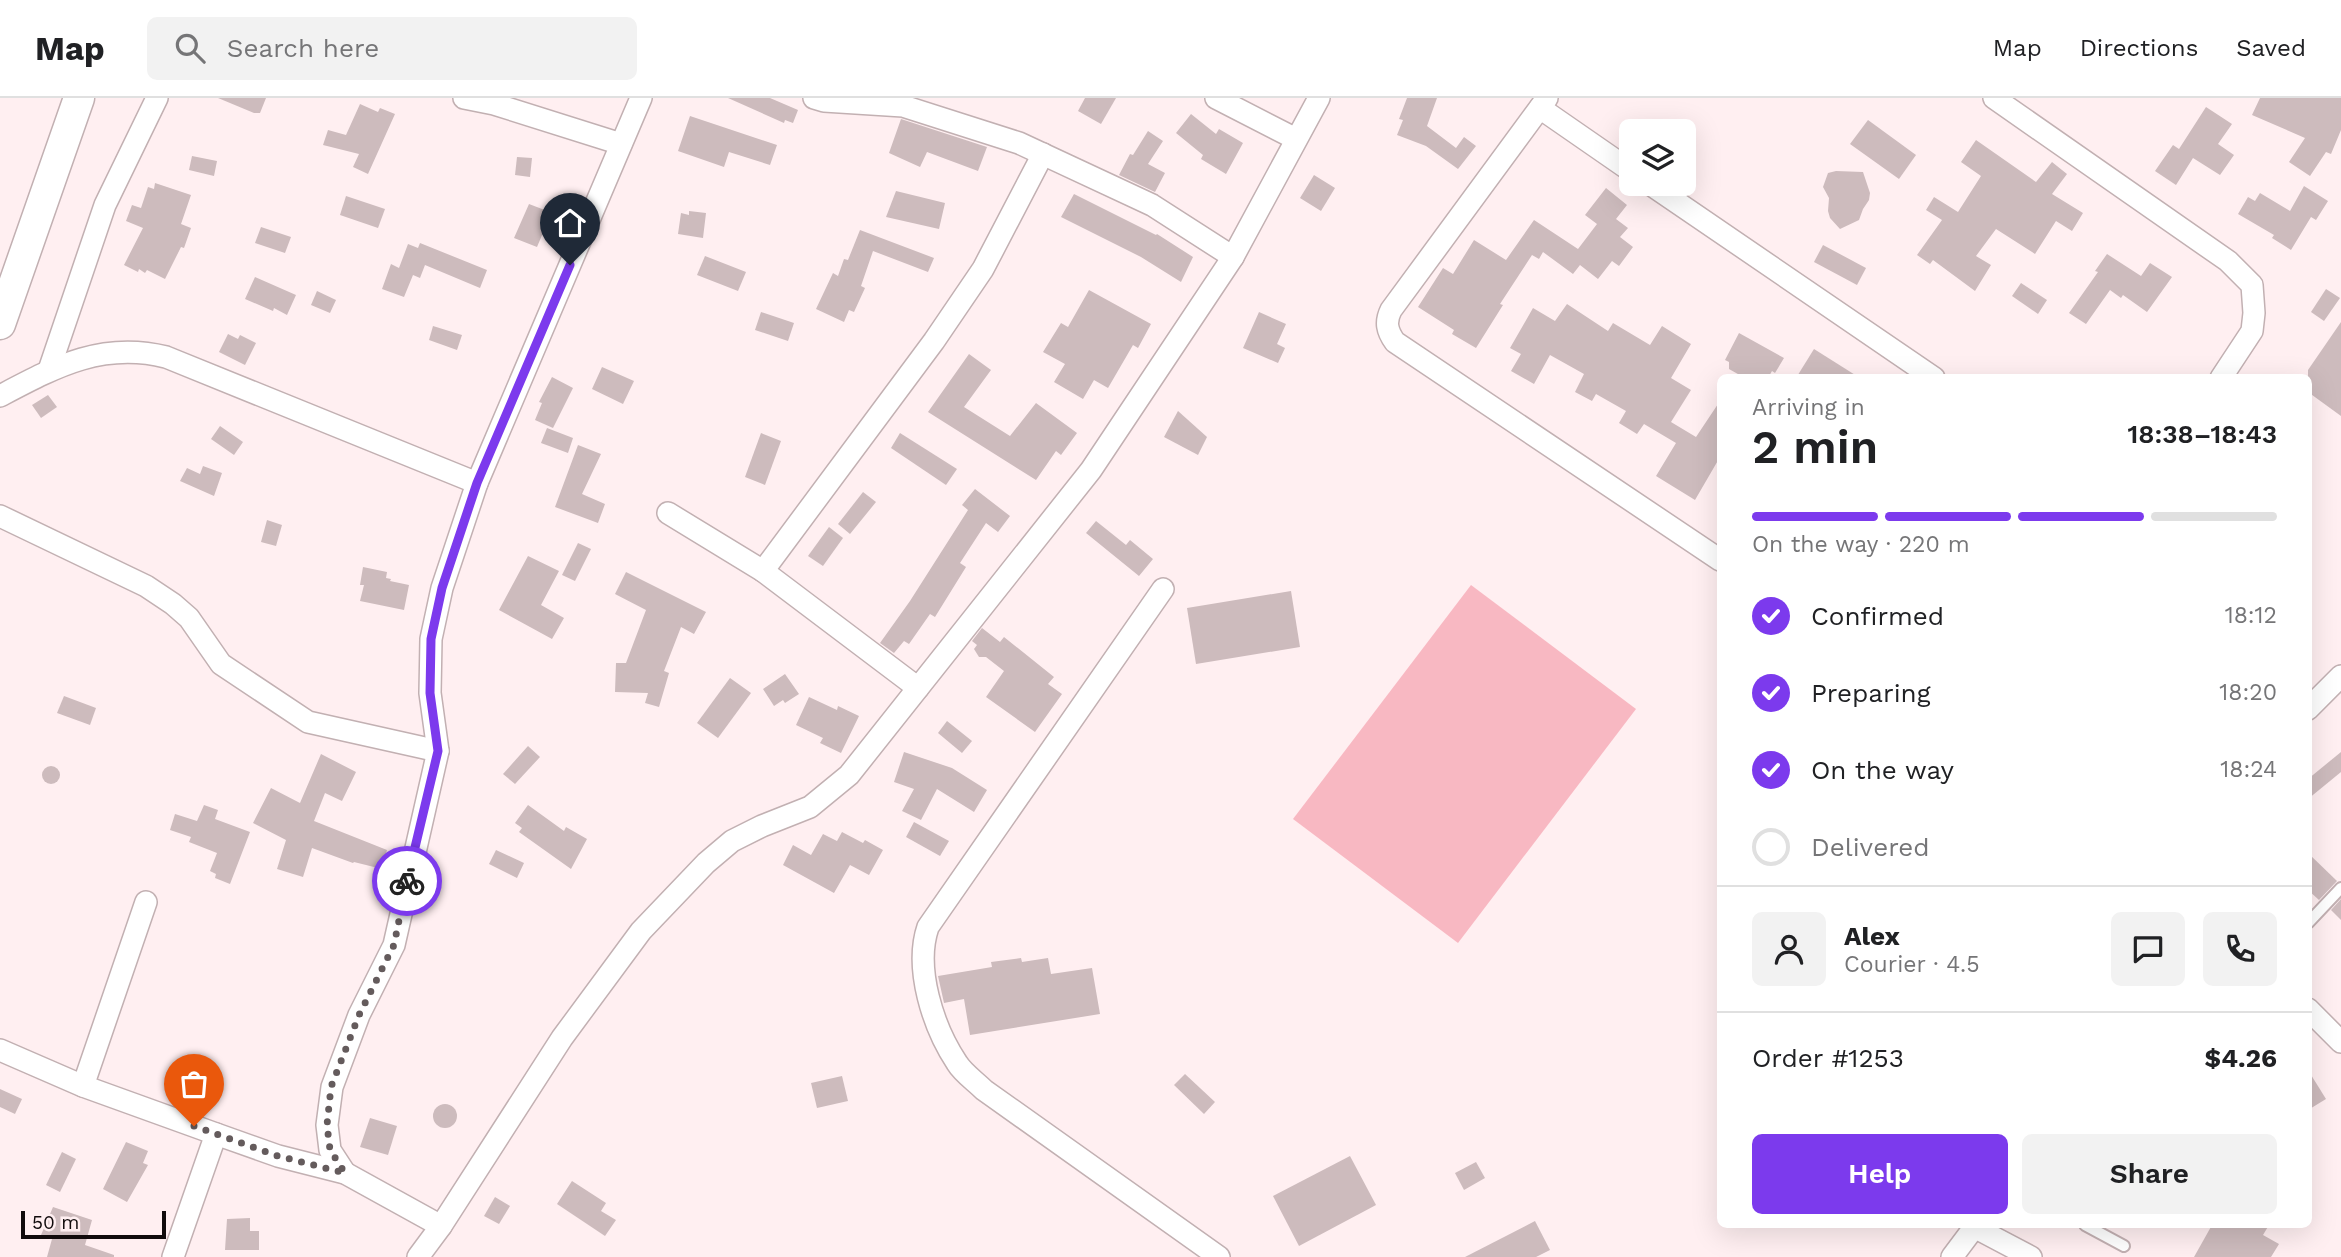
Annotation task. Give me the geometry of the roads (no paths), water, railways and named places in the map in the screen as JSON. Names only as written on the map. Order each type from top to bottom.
[{"type":"street","points":[[0,324],[79,98]]},
{"type":"street","points":[[49,370],[105,205],[157,98]]},
{"type":"street","points":[[464,98],[494,104],[621,144]]},
{"type":"street","points":[[345,1173],[330,1150],[327,1125],[331,1087],[359,1015],[394,945],[438,751],[430,693],[431,639],[442,588],[477,483],[641,98]]},
{"type":"street","points":[[814,98],[903,106],[1043,154],[1153,205],[1233,257]]},
{"type":"street","points":[[1216,98],[1296,139]]},
{"type":"street","points":[[418,1257],[441,1226],[562,1038],[641,931],[706,863],[732,841],[810,807],[849,775],[1091,470],[1233,257],[1319,98]]},
{"type":"street","points":[[1994,98],[2228,261],[2252,285],[2252,331],[2224,374]]},
{"type":"street","points":[[1619,162],[1544,103],[1391,310],[1388,318],[1389,334],[1395,342],[1717,558]]},
{"type":"street","points":[[763,571],[934,341],[983,269],[1043,154]]},
{"type":"street","points":[[1668,196],[1928,374]]},
{"type":"street","points":[[0,396],[49,370],[87,356],[121,351],[146,352],[166,356],[477,483]]},
{"type":"street","points":[[668,513],[763,571],[918,688]]},
{"type":"street","points":[[0,516],[146,586],[164,598],[189,618],[221,664],[308,722],[438,751]]},
{"type":"street","points":[[1163,589],[928,927],[922,956],[927,991],[939,1026],[957,1064],[984,1090],[1219,1257]]},
{"type":"street","points":[[2312,705],[2341,676]]},
{"type":"street","points":[[83,1086],[146,902]]},
{"type":"street","points":[[2312,1013],[2341,1042]]},
{"type":"street","points":[[0,1050],[83,1086],[216,1134],[278,1156],[345,1173],[441,1226]]},
{"type":"street","points":[[173,1257],[216,1134]]},
{"type":"street","points":[[1952,1257],[1974,1228]]},
{"type":"street","points":[[1979,1228],[2031,1257]]},
{"type":"lane","points":[[2312,919],[2341,888]]},
{"type":"lane","points":[[2091,1228],[2124,1245]]}]
